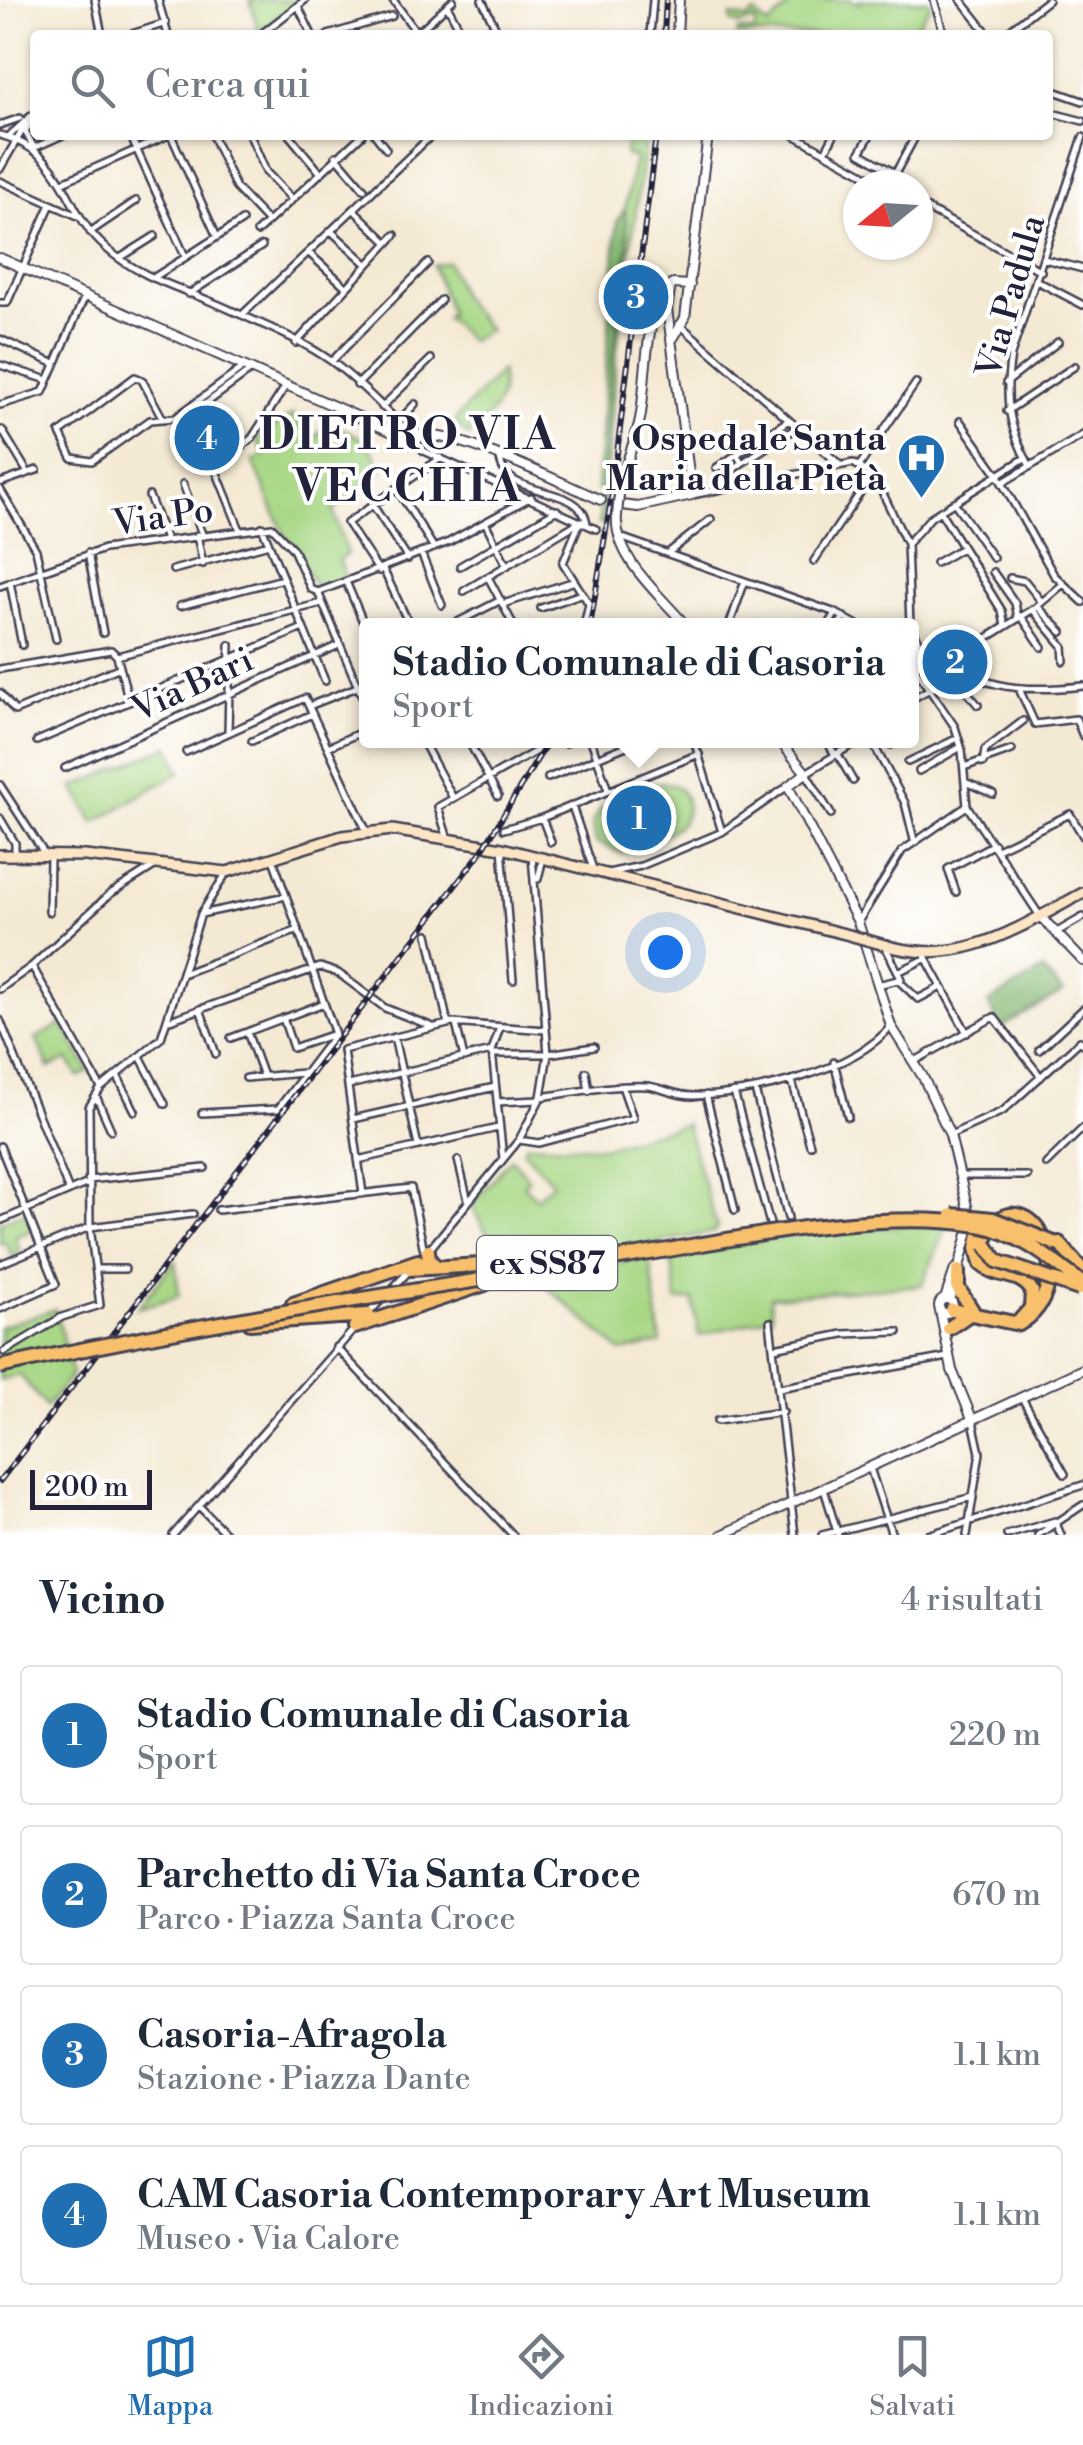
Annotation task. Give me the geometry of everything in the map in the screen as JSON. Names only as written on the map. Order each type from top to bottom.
[{"type":"highway","points":[[1019,1320],[1034,1300],[1028,1284],[988,1271],[978,1258],[982,1228],[1004,1213],[1025,1210],[1043,1220],[1083,1278]]},
{"type":"highway","points":[[958,1271],[958,1288],[970,1312],[1011,1326],[1042,1308],[1061,1275],[1054,1244],[1037,1220],[1004,1213]]},
{"type":"highway","points":[[1004,1213],[986,1231],[986,1245],[997,1261],[1066,1282],[1083,1292]]},
{"type":"highway","points":[[956,1219],[993,1218],[1054,1244]]},
{"type":"highway","points":[[948,1306],[1008,1322],[1019,1320],[1050,1294],[1054,1282],[1049,1266],[1019,1245],[956,1219]]},
{"type":"highway","name":"ex SS87","points":[[2,1360],[531,1272],[840,1227],[956,1219]]},
{"type":"highway","name":"ex SS87","points":[[2,1360],[142,1330],[293,1304],[839,1222],[956,1219],[1022,1240],[1083,1278]]},
{"type":"highway","points":[[293,1304],[420,1258],[437,1268]]},
{"type":"highway","points":[[420,1258],[437,1268],[568,1260]]},
{"type":"highway","points":[[327,1317],[344,1320],[351,1331],[531,1272]]},
{"type":"highway","points":[[377,1274],[390,1276],[397,1283]]},
{"type":"highway","points":[[381,1300],[394,1314]]},
{"type":"highway","points":[[948,1335],[970,1312]]},
{"type":"highway","points":[[213,1324],[368,1314]]},
{"type":"main road","points":[[0,855],[228,872],[367,832],[447,836],[607,874],[628,874],[925,957],[982,946],[1083,893]]},
{"type":"street","points":[[95,0],[101,30]]},
{"type":"street","points":[[158,0],[167,30]]},
{"type":"street","points":[[268,30],[305,0]]},
{"type":"street","points":[[392,0],[413,30]]},
{"type":"street","points":[[482,0],[497,30]]},
{"type":"street","points":[[650,30],[653,0]]},
{"type":"street","points":[[677,30],[679,0]]},
{"type":"street","points":[[934,0],[943,30]]},
{"type":"street","points":[[1009,30],[1048,0]]},
{"type":"street","points":[[965,2],[985,30]]},
{"type":"street","points":[[421,30],[450,3],[461,30]]},
{"type":"street","points":[[298,6],[310,30]]},
{"type":"street","points":[[345,30],[392,16]]},
{"type":"street","points":[[144,30],[166,23]]},
{"type":"street","points":[[427,25],[430,30]]},
{"type":"street","points":[[275,26],[277,30]]},
{"type":"street","points":[[1053,92],[1083,101]]},
{"type":"street","points":[[1053,113],[1083,120]]},
{"type":"street","points":[[0,125],[30,117]]},
{"type":"street","points":[[0,168],[13,127],[30,118]]},
{"type":"street","points":[[30,123],[25,131],[34,148],[63,182],[90,232],[120,258],[153,278],[242,315],[332,361],[441,458],[596,529]]},
{"type":"street","points":[[7,137],[34,148],[52,140]]},
{"type":"street","name":"Via Padula","points":[[1030,466],[1006,412],[1010,355],[1083,138]]},
{"type":"street","points":[[132,140],[185,256]]},
{"type":"street","points":[[63,182],[158,140]]},
{"type":"street","points":[[172,140],[217,237]]},
{"type":"street","points":[[214,140],[236,188],[267,222]]},
{"type":"street","points":[[252,140],[266,172],[291,198]]},
{"type":"street","points":[[293,140],[319,171]]},
{"type":"street","points":[[256,232],[356,140]]},
{"type":"street","points":[[379,140],[386,148]]},
{"type":"street","points":[[242,315],[427,140]]},
{"type":"street","points":[[673,347],[690,285],[707,140]]},
{"type":"street","points":[[810,140],[858,170]]},
{"type":"street","points":[[825,152],[831,140]]},
{"type":"street","points":[[867,140],[860,153],[891,170]]},
{"type":"street","points":[[898,170],[913,140]]},
{"type":"street","points":[[336,156],[364,189]]},
{"type":"street","points":[[0,181],[82,218]]},
{"type":"street","points":[[90,232],[136,201]]},
{"type":"street","points":[[0,303],[7,303],[51,204]]},
{"type":"street","points":[[354,209],[388,243]]},
{"type":"street","points":[[933,212],[1040,272]]},
{"type":"street","points":[[153,278],[242,221]]},
{"type":"street","points":[[331,231],[367,264]]},
{"type":"street","points":[[296,343],[396,235]]},
{"type":"street","points":[[120,258],[155,236]]},
{"type":"street","points":[[190,294],[262,246]]},
{"type":"street","points":[[309,253],[346,288]]},
{"type":"street","points":[[0,258],[284,387],[413,437],[437,434],[602,500]]},
{"type":"street","points":[[1044,259],[1083,269]]},
{"type":"street","points":[[332,361],[428,263]]},
{"type":"street","points":[[1037,282],[1083,305]]},
{"type":"street","points":[[679,618],[623,550],[617,536],[617,515],[640,420],[653,320],[661,294],[671,285],[690,285]]},
{"type":"street","points":[[671,285],[668,320],[689,478],[697,494]]},
{"type":"street","points":[[0,405],[43,392],[85,296]]},
{"type":"street","points":[[357,385],[441,300]]},
{"type":"street","points":[[653,320],[681,322],[838,463]]},
{"type":"street","points":[[0,339],[55,364]]},
{"type":"street","points":[[1006,384],[1058,342]]},
{"type":"street","points":[[382,407],[430,358]]},
{"type":"street","points":[[0,365],[48,380]]},
{"type":"street","points":[[1006,412],[1075,366]]},
{"type":"street","points":[[162,419],[142,380],[135,377],[60,433],[72,458],[92,461],[143,424],[185,419],[248,368]]},
{"type":"street","points":[[860,465],[916,384]]},
{"type":"street","points":[[240,530],[215,468],[252,438],[284,387]]},
{"type":"street","points":[[398,422],[415,404]]},
{"type":"street","points":[[716,468],[790,420]]},
{"type":"street","points":[[960,421],[1000,479],[1062,585],[1083,602]]},
{"type":"street","points":[[730,471],[798,427]]},
{"type":"street","points":[[2,430],[28,473]]},
{"type":"street","points":[[907,544],[954,502],[1030,466],[1083,434]]},
{"type":"street","points":[[737,455],[742,463]]},
{"type":"street","points":[[406,618],[381,570],[347,524],[441,458]]},
{"type":"street","points":[[1000,479],[1025,458]]},
{"type":"street","points":[[500,459],[503,471],[530,488],[564,498],[584,513],[584,523],[563,563],[589,604],[585,618]]},
{"type":"street","points":[[621,505],[638,507],[838,463],[860,465],[872,474],[907,544],[911,618]]},
{"type":"street","points":[[36,470],[0,486],[42,568],[56,640]]},
{"type":"street","points":[[814,561],[872,474]]},
{"type":"street","points":[[674,499],[689,478]]},
{"type":"street","points":[[182,484],[199,535],[203,564]]},
{"type":"street","points":[[397,489],[434,548]]},
{"type":"street","points":[[149,496],[166,540]]},
{"type":"street","points":[[318,592],[434,548],[531,498]]},
{"type":"street","points":[[954,502],[993,558]]},
{"type":"street","points":[[373,506],[408,558]]},
{"type":"street","points":[[460,566],[558,510]]},
{"type":"street","points":[[940,511],[1002,611],[1005,626]]},
{"type":"street","points":[[668,553],[711,519]]},
{"type":"street","points":[[464,591],[584,523]]},
{"type":"street","points":[[486,524],[507,566]]},
{"type":"street","points":[[262,527],[325,682]]},
{"type":"street","name":"Via Po","points":[[0,586],[88,553],[272,527],[289,542],[310,589],[318,592],[358,687]]},
{"type":"street","points":[[617,536],[844,617]]},
{"type":"street","points":[[173,570],[269,544]]},
{"type":"street","points":[[936,563],[962,548]]},
{"type":"street","points":[[88,553],[103,633]]},
{"type":"street","points":[[422,553],[442,605]]},
{"type":"street","points":[[993,572],[1042,646]]},
{"type":"street","points":[[488,577],[510,618]]},
{"type":"street","points":[[1010,578],[1025,580],[1062,646],[1064,661]]},
{"type":"street","points":[[180,606],[283,579]]},
{"type":"street","points":[[732,618],[746,580]]},
{"type":"street","points":[[10,582],[22,646]]},
{"type":"street","points":[[467,618],[502,602],[572,582]]},
{"type":"street","points":[[347,584],[361,618]]},
{"type":"street","points":[[919,642],[924,651],[938,654],[966,651],[1037,606],[1062,585]]},
{"type":"street","points":[[541,608],[581,594]]},
{"type":"street","points":[[117,656],[322,603]]},
{"type":"street","points":[[1037,606],[1062,632]]},
{"type":"street","points":[[833,618],[836,613]]},
{"type":"street","points":[[37,741],[303,628]]},
{"type":"street","name":"Via Bari","points":[[65,768],[339,644]]},
{"type":"street","points":[[228,732],[230,645]]},
{"type":"street","points":[[0,669],[112,650],[129,701]]},
{"type":"street","points":[[919,695],[956,673],[966,651]]},
{"type":"street","points":[[938,654],[978,705]]},
{"type":"street","points":[[0,693],[15,712],[118,668]]},
{"type":"street","points":[[919,673],[958,738],[967,806],[1040,916],[1083,961]]},
{"type":"street","points":[[956,673],[1020,691],[1083,686]]},
{"type":"street","points":[[999,688],[1007,679]]},
{"type":"street","points":[[252,740],[358,687]]},
{"type":"street","points":[[1020,691],[1036,724],[1076,719],[1083,736]]},
{"type":"street","points":[[186,752],[305,698],[367,832]]},
{"type":"street","points":[[948,716],[959,709]]},
{"type":"street","points":[[983,763],[985,750],[1022,721]]},
{"type":"street","points":[[328,747],[359,733]]},
{"type":"street","points":[[908,762],[958,738]]},
{"type":"street","points":[[919,771],[961,747]]},
{"type":"street","points":[[426,748],[453,798]]},
{"type":"street","points":[[472,748],[498,796]]},
{"type":"street","points":[[447,836],[438,807],[538,748]]},
{"type":"street","points":[[593,748],[608,790]]},
{"type":"street","points":[[548,778],[622,748]]},
{"type":"street","points":[[696,748],[722,832]]},
{"type":"street","points":[[786,748],[831,814]]},
{"type":"street","points":[[832,748],[853,781]]},
{"type":"street","points":[[628,874],[722,832],[794,786],[841,748]]},
{"type":"street","points":[[875,748],[906,807],[914,840]]},
{"type":"street","points":[[964,767],[1012,750]]},
{"type":"street","points":[[504,829],[542,818],[698,754]]},
{"type":"street","points":[[965,782],[994,794]]},
{"type":"street","points":[[0,784],[48,856],[49,912]]},
{"type":"street","points":[[794,786],[797,800],[858,922],[891,1026],[914,1061],[950,1135],[962,1176],[970,1236],[948,1306],[948,1335]]},
{"type":"street","points":[[572,806],[593,870]]},
{"type":"street","points":[[858,922],[900,853],[967,806]]},
{"type":"street","points":[[956,892],[948,870],[995,846],[1070,814],[1083,836]]},
{"type":"street","points":[[0,818],[15,842],[16,855]]},
{"type":"street","points":[[542,818],[551,842]]},
{"type":"street","points":[[502,848],[513,980]]},
{"type":"street","points":[[538,857],[542,870]]},
{"type":"street","points":[[173,1535],[336,1347],[468,1204],[520,1140],[540,1098],[548,1054],[536,882],[538,857]]},
{"type":"street","points":[[273,860],[335,1034]]},
{"type":"street","points":[[536,882],[542,870],[555,861]]},
{"type":"street","points":[[0,989],[32,966],[110,894],[156,865]]},
{"type":"street","points":[[2,1360],[62,1317],[100,1305],[90,1228],[88,1114],[100,1088],[160,1038],[170,1020],[201,914],[228,872]]},
{"type":"street","points":[[201,914],[286,896]]},
{"type":"street","points":[[1057,932],[1083,917]]},
{"type":"street","points":[[182,974],[298,930]]},
{"type":"street","points":[[428,934],[448,1024]]},
{"type":"street","points":[[883,945],[915,999],[941,987]]},
{"type":"street","points":[[898,972],[925,957],[967,1033]]},
{"type":"street","points":[[32,966],[100,1088]]},
{"type":"street","points":[[170,1020],[311,968],[332,969],[385,1008],[433,1028]]},
{"type":"street","points":[[877,985],[902,981]]},
{"type":"street","points":[[231,1038],[324,1003]]},
{"type":"street","points":[[200,1008],[216,1054]]},
{"type":"street","points":[[1038,1050],[1083,1008]]},
{"type":"street","points":[[914,1061],[994,1017],[1041,1077]]},
{"type":"street","points":[[283,1018],[293,1048],[335,1034]]},
{"type":"street","points":[[0,1020],[69,1191]]},
{"type":"street","points":[[363,1194],[342,1050],[448,1024],[546,1030]]},
{"type":"street","points":[[456,1024],[464,1058]]},
{"type":"street","points":[[497,1102],[646,1086],[678,1095],[706,1095],[792,1082],[870,1046],[891,1026]]},
{"type":"street","points":[[499,1030],[492,1052],[503,1159]]},
{"type":"street","points":[[248,1032],[263,1076]]},
{"type":"street","points":[[202,1113],[278,1109],[335,1034]]},
{"type":"street","points":[[394,1037],[418,1146]]},
{"type":"street","points":[[950,1135],[1002,1111],[1080,1041],[1083,1044]]},
{"type":"street","points":[[348,1085],[492,1052],[548,1054],[594,1047]]},
{"type":"street","points":[[140,1058],[164,1104]]},
{"type":"street","points":[[834,1062],[848,1116]]},
{"type":"street","points":[[586,1072],[589,1091]]},
{"type":"street","points":[[246,1078],[304,1073]]},
{"type":"street","points":[[117,1075],[135,1111]]},
{"type":"street","points":[[792,1082],[810,1146]]},
{"type":"street","points":[[353,1119],[496,1087]]},
{"type":"street","points":[[754,1089],[788,1218]]},
{"type":"street","points":[[520,1140],[540,1143],[633,1118],[623,1090]]},
{"type":"street","points":[[734,1092],[770,1224]]},
{"type":"street","points":[[95,1095],[111,1130]]},
{"type":"street","points":[[706,1095],[735,1210]]},
{"type":"street","points":[[358,1160],[498,1128]]},
{"type":"street","points":[[1046,1164],[1083,1128]]},
{"type":"street","points":[[0,1146],[56,1284],[0,1309]]},
{"type":"street","points":[[458,1160],[468,1204]]},
{"type":"street","points":[[0,1221],[88,1182],[205,1168]]},
{"type":"street","points":[[962,1176],[1027,1176]]},
{"type":"street","points":[[218,1210],[410,1188],[420,1258]]},
{"type":"street","points":[[967,1535],[980,1452],[950,1357],[948,1306],[964,1242],[968,1206]]},
{"type":"street","points":[[0,1264],[90,1228],[194,1214]]},
{"type":"street","points":[[96,1268],[125,1268]]},
{"type":"street","points":[[770,1322],[795,1535]]},
{"type":"street","points":[[774,1348],[842,1334],[898,1332]]},
{"type":"street","points":[[336,1347],[513,1535]]},
{"type":"street","points":[[779,1388],[950,1357]]},
{"type":"street","points":[[722,1535],[974,1426],[1022,1398],[1082,1371]]},
{"type":"street","points":[[1022,1398],[1064,1474]]},
{"type":"street","points":[[716,1421],[783,1412]]},
{"type":"street","points":[[870,1468],[892,1535]]},
{"type":"street","points":[[928,1535],[969,1525],[1083,1485]]},
{"type":"street","points":[[824,1489],[838,1533]]},
{"type":"street","points":[[822,1535],[973,1497]]},
{"type":"street","points":[[1038,1535],[1083,1505]]},
{"type":"street","points":[[199,1506],[226,1535]]},
{"type":"street","points":[[1007,1535],[1057,1523]]},
{"type":"street","points":[[1057,1523],[1061,1535]]},
{"type":"green space","points":[[250,0],[301,0],[263,30],[258,30]]},
{"type":"green space","points":[[789,0],[851,0],[859,4],[859,0],[929,0],[930,6],[914,30],[755,30],[756,20],[738,25],[731,22],[731,16],[747,19],[755,13],[768,26],[791,5]]},
{"type":"green space","points":[[627,140],[645,140],[617,350],[603,525],[599,524],[612,366],[628,244],[625,209],[635,157],[625,155]]},
{"type":"green space","points":[[625,209],[628,244],[612,366],[605,491],[597,489],[617,221]]},
{"type":"green space","points":[[448,262],[462,298],[489,330],[470,341],[446,318],[450,313],[433,265]]},
{"type":"green space","points":[[501,371],[499,400],[469,436],[453,422]]},
{"type":"green space","points":[[293,414],[311,440],[329,423],[364,439],[383,467],[333,511],[347,554],[339,559],[346,580],[317,589],[282,530],[253,461],[265,455],[256,439]]},
{"type":"green space","points":[[169,746],[180,772],[94,823],[74,787]]},
{"type":"green space","points":[[662,782],[683,793],[686,812],[682,821],[664,835],[621,853],[596,842],[592,822],[603,806]]},
{"type":"green space","points":[[1043,970],[1063,992],[1001,1028],[988,1003]]},
{"type":"green space","points":[[62,1024],[89,1071],[79,1077],[68,1059],[49,1068],[36,1038]]},
{"type":"green space","points":[[686,1124],[717,1227],[714,1232],[630,1248],[534,1258],[531,1252],[498,1254],[474,1210],[473,1204],[511,1158],[529,1179],[523,1185],[536,1198],[553,1183],[523,1150],[527,1144],[603,1147]]},
{"type":"green space","points":[[25,1212],[32,1230],[15,1237],[21,1252],[12,1256],[6,1242],[0,1244],[0,1222]]},
{"type":"green space","points":[[917,1225],[946,1228],[922,1285],[770,1297],[772,1316],[699,1336],[693,1300],[677,1301],[671,1256],[650,1259],[661,1343],[621,1352],[536,1277],[807,1233]]},
{"type":"green space","points":[[175,1260],[179,1296],[138,1308]]},
{"type":"green space","points":[[55,1309],[72,1375],[46,1407],[20,1375],[0,1380],[0,1327]]},
{"type":"railway","points":[[664,30],[666,0]]},
{"type":"railway","points":[[591,618],[612,494],[655,140]]},
{"type":"railway","points":[[0,1481],[481,852],[544,748]]},
{"type":"place","name":"Casoria-Afragola","points":[[636,297]]},
{"type":"place","name":"CAM Casoria Contemporary Art Museum","points":[[207,438]]},
{"type":"place","name":"Ospedale Santa Maria della Pietà","points":[[921,500]]},
{"type":"place","name":"Parchetto di Via Santa Croce","points":[[955,662]]},
{"type":"place","name":"Stadio Comunale di Casoria","points":[[639,818]]},
{"type":"district","name":"DIETRO VIA VECCHIA","points":[[408,459]]}]
